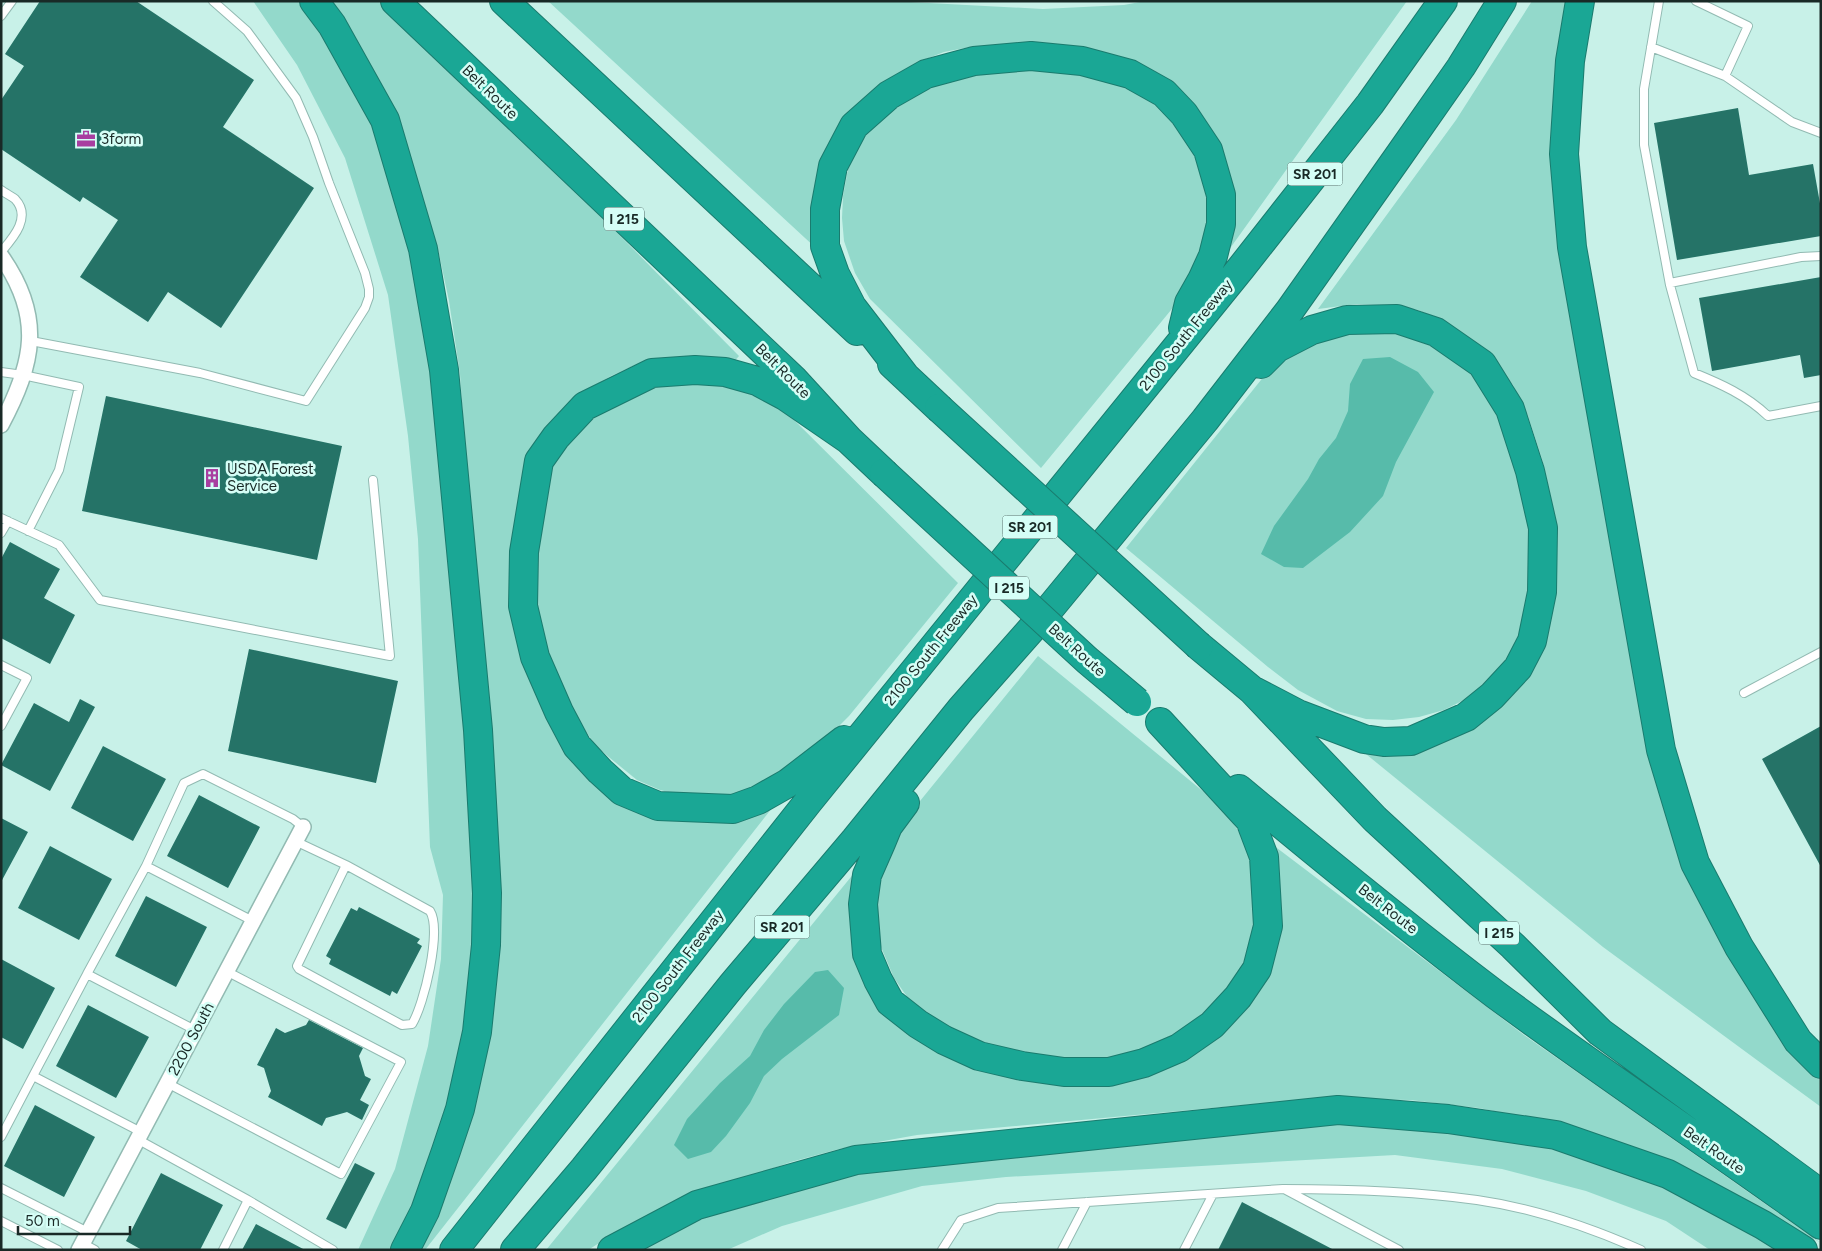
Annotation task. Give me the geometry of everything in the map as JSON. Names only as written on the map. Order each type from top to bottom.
[{"type":"highway","points":[[314,1],[332,25],[385,120],[423,250],[444,370],[478,730],[487,893],[486,945],[477,1032],[460,1109],[425,1211],[405,1250]]},
{"type":"highway","name":"Belt Route","points":[[395,1],[794,380],[849,440],[1087,660],[1366,892],[1496,994],[1608,1076],[1821,1225]]},
{"type":"highway","name":"Belt Route","points":[[504,1],[939,408],[1199,646],[1252,690],[1375,819],[1513,946],[1600,1032],[1821,1194]]},
{"type":"highway","name":"2100 South Freeway","points":[[454,1250],[808,802],[1247,260],[1364,111],[1443,1]]},
{"type":"highway","name":"SR 201","points":[[515,1250],[584,1169],[733,984],[855,840],[960,709],[1051,607],[1205,420],[1290,310],[1461,67],[1502,1]]},
{"type":"highway","points":[[1580,1],[1570,61],[1564,154],[1572,247],[1661,750],[1695,863],[1739,947],[1783,1018],[1798,1041],[1821,1064]]},
{"type":"highway","points":[[905,376],[852,307],[834,274],[825,246],[825,209],[833,166],[854,126],[889,95],[926,74],[974,60],[1031,56],[1082,61],[1130,74],[1164,93],[1184,114],[1208,150],[1220,196],[1221,224],[1213,256],[1189,303],[1180,342]]},
{"type":"highway","points":[[1205,420],[1277,348],[1312,330],[1347,320],[1397,319],[1436,332],[1482,364],[1510,409],[1530,471],[1543,528],[1542,592],[1532,641],[1518,668],[1492,696],[1466,717],[1411,741],[1384,742],[1364,739],[1336,729],[1298,714],[1252,690]]},
{"type":"highway","points":[[849,440],[785,396],[757,381],[725,372],[695,370],[652,373],[585,406],[556,437],[539,461],[524,552],[523,606],[535,657],[559,712],[578,746],[600,771],[622,791],[658,806],[733,809],[758,800],[788,783],[880,713]]},
{"type":"highway","points":[[1051,607],[888,826],[867,875],[863,904],[868,954],[878,980],[890,1002],[918,1024],[944,1040],[979,1056],[1022,1066],[1064,1072],[1109,1072],[1144,1062],[1180,1048],[1212,1025],[1238,998],[1257,968],[1268,926],[1264,857],[1250,820],[1160,722]]},
{"type":"highway","points":[[612,1250],[698,1205],[856,1160],[1338,1110],[1448,1119],[1556,1135],[1668,1174],[1763,1225],[1803,1250]]},
{"type":"street","points":[[1,256],[19,285],[26,305],[31,341],[16,397],[3,418]]},
{"type":"street","name":"2200 South","points":[[86,1244],[139,1136],[299,834]]},
{"type":"lane","points":[[1,16],[12,1]]},
{"type":"lane","points":[[31,341],[200,374],[306,401],[365,308],[369,289],[365,273],[313,137],[296,98],[247,31],[213,1]]},
{"type":"lane","points":[[1659,1],[1644,89],[1644,145],[1670,283],[1694,373],[1731,388],[1768,416],[1821,406]]},
{"type":"lane","points":[[1696,1],[1748,26],[1725,76]]},
{"type":"lane","points":[[1651,47],[1725,76],[1792,122],[1821,133]]},
{"type":"lane","points":[[1,190],[16,200],[23,214],[20,226],[1,252]]},
{"type":"lane","points":[[1670,283],[1801,257],[1821,256]]},
{"type":"lane","points":[[1,372],[79,387],[59,470],[28,531]]},
{"type":"lane","points":[[1,533],[4,519],[59,545],[100,600],[390,656],[373,480]]},
{"type":"lane","points":[[1744,693],[1821,652]]},
{"type":"lane","points":[[1,665],[27,678],[1,726]]},
{"type":"lane","points":[[1,1137],[146,866],[184,783],[204,774],[293,819],[299,834],[346,865],[430,911],[434,917],[432,952],[425,990],[412,1024],[402,1025],[299,969],[297,966],[346,865]]},
{"type":"lane","points":[[146,866],[253,921]]},
{"type":"lane","points":[[167,1083],[341,1174],[401,1062],[226,971]]},
{"type":"lane","points":[[87,974],[195,1030]]},
{"type":"lane","points":[[33,1076],[333,1250]]},
{"type":"lane","points":[[1,1188],[86,1244]]},
{"type":"lane","points":[[1283,1189],[1399,1250]]},
{"type":"lane","points":[[942,1250],[961,1220],[998,1208],[1283,1189],[1330,1189],[1435,1195],[1479,1200],[1570,1223],[1612,1237],[1641,1250]]},
{"type":"lane","points":[[1184,1250],[1213,1194]]},
{"type":"lane","points":[[223,1250],[248,1200]]},
{"type":"lane","points":[[1062,1250],[1087,1202]]},
{"type":"lane","points":[[1,1220],[58,1250]]},
{"type":"shaded area","points":[[253,1],[309,1],[379,126],[421,251],[479,868],[470,1019],[436,1152],[394,1250],[358,1250],[395,1169],[428,1046],[441,959],[443,895],[430,847],[418,539],[408,436],[388,295],[345,158],[297,65]]},
{"type":"shaded area","points":[[329,1],[382,1],[477,91],[739,356],[732,364],[670,358],[635,365],[583,392],[536,448],[532,659],[628,799],[776,803],[425,1250],[417,1250],[482,1046],[473,563],[460,374],[449,301],[439,254],[410,160]]},
{"type":"shaded area","points":[[548,1],[891,1],[1043,9],[1124,5],[1145,1],[1407,1],[1226,254],[1189,107],[995,45],[944,52],[921,61],[864,106],[818,250]]},
{"type":"shaded area","points":[[1532,1],[1574,1],[1564,134],[1675,810],[1821,1074],[1821,1107],[1603,947],[1361,750],[1500,698],[1556,540],[1551,498],[1542,459],[1528,416],[1513,385],[1489,354],[1446,322],[1418,310],[1389,305],[1357,304],[1318,309],[1456,120]]},
{"type":"shaded area","points":[[1045,64],[1134,87],[1173,117],[1199,159],[1207,190],[1210,225],[1185,293],[1041,468],[870,299],[855,273],[844,241],[842,218],[843,196],[848,169],[860,141],[876,117],[922,79]]},
{"type":"shaded area","points":[[1398,325],[1489,378],[1540,552],[1519,646],[1488,684],[1466,699],[1444,710],[1419,717],[1393,720],[1366,719],[1337,711],[1298,690],[1126,548],[1277,360],[1319,332]]},
{"type":"shaded area","points":[[1390,357],[1418,372],[1434,392],[1396,462],[1383,496],[1350,532],[1303,568],[1284,567],[1261,554],[1274,526],[1308,479],[1319,459],[1336,438],[1348,411],[1350,384],[1363,359]]},
{"type":"shaded area","points":[[730,380],[781,407],[958,583],[849,716],[810,755],[758,789],[720,798],[689,797],[660,790],[637,780],[595,745],[574,713],[556,674],[541,629],[534,587],[535,513],[560,443],[634,384]]},
{"type":"shaded area","points":[[1038,656],[1221,806],[1244,839],[1254,864],[1259,893],[1249,960],[1201,1027],[1122,1058],[1076,1060],[1030,1057],[956,1036],[910,1001],[894,978],[881,947],[876,916],[876,885],[886,852],[920,801]]},
{"type":"shaded area","points":[[1273,845],[1524,1035],[1821,1243],[1747,1201],[1565,1126],[1479,1108],[1410,1100],[1357,1099],[1289,1101],[917,1135],[839,1149],[791,1162],[736,1181],[620,1230],[588,1250],[546,1250],[864,861],[861,921],[916,1031],[1112,1077],[1247,1002]]},
{"type":"shaded area","points":[[828,970],[844,988],[839,1015],[782,1059],[764,1076],[750,1103],[726,1136],[711,1152],[688,1159],[674,1145],[687,1119],[720,1083],[750,1056],[764,1030],[784,1004],[815,972]]},
{"type":"shaded area","points":[[1326,1117],[1447,1121],[1636,1166],[1793,1250],[1710,1250],[1666,1221],[1586,1191],[1502,1169],[1395,1155],[1006,1177],[922,1186],[782,1226],[727,1250],[633,1250],[690,1218],[858,1164]]},
{"type":"building","points":[[40,1],[136,1],[254,80],[223,127],[314,188],[221,328],[168,292],[148,322],[80,277],[118,220],[83,197],[80,202],[1,149],[1,100],[24,66],[5,54]]},
{"type":"building","points":[[1738,108],[1749,175],[1813,164],[1821,209],[1821,236],[1677,260],[1654,123]]},
{"type":"building","points":[[1821,277],[1821,375],[1804,378],[1800,355],[1712,371],[1699,298]]},
{"type":"building","name":"USDA Forest Service","points":[[106,396],[342,446],[317,560],[82,511]]},
{"type":"building","points":[[10,542],[60,569],[44,598],[75,615],[50,664],[1,638],[1,559]]},
{"type":"building","points":[[249,649],[398,681],[376,783],[228,751]]},
{"type":"building","points":[[80,699],[95,707],[50,791],[1,765],[34,703],[69,722]]},
{"type":"building","points":[[1821,726],[1821,867],[1762,759]]},
{"type":"building","points":[[103,746],[166,779],[133,841],[71,808]]},
{"type":"building","points":[[199,795],[260,827],[228,888],[167,856]]},
{"type":"building","points":[[1,818],[28,832],[1,882]]},
{"type":"building","points":[[50,846],[112,879],[79,940],[18,908]]},
{"type":"building","points":[[146,896],[207,927],[176,987],[115,956]]},
{"type":"building","points":[[359,907],[420,939],[417,943],[422,946],[397,994],[392,991],[390,996],[329,964],[331,959],[326,956],[351,908],[357,911]]},
{"type":"building","points":[[1,959],[55,988],[23,1049],[1,1037]]},
{"type":"building","points":[[88,1005],[149,1037],[116,1098],[56,1066]]},
{"type":"building","points":[[309,1020],[363,1048],[359,1056],[365,1076],[371,1079],[360,1100],[369,1105],[362,1120],[347,1112],[326,1118],[322,1126],[268,1097],[271,1091],[264,1068],[257,1065],[276,1028],[285,1033],[306,1025]]},
{"type":"building","points":[[35,1105],[95,1137],[64,1197],[4,1166]]},
{"type":"building","points":[[355,1163],[375,1173],[346,1229],[326,1219]]},
{"type":"building","points":[[161,1173],[223,1205],[200,1250],[142,1250],[126,1241]]},
{"type":"building","points":[[1242,1202],[1334,1250],[1218,1250]]},
{"type":"building","points":[[256,1224],[305,1250],[242,1250]]},
{"type":"place","name":"3form","points":[[86,139]]},
{"type":"place","name":"USDA Forest Service","points":[[212,478]]}]
